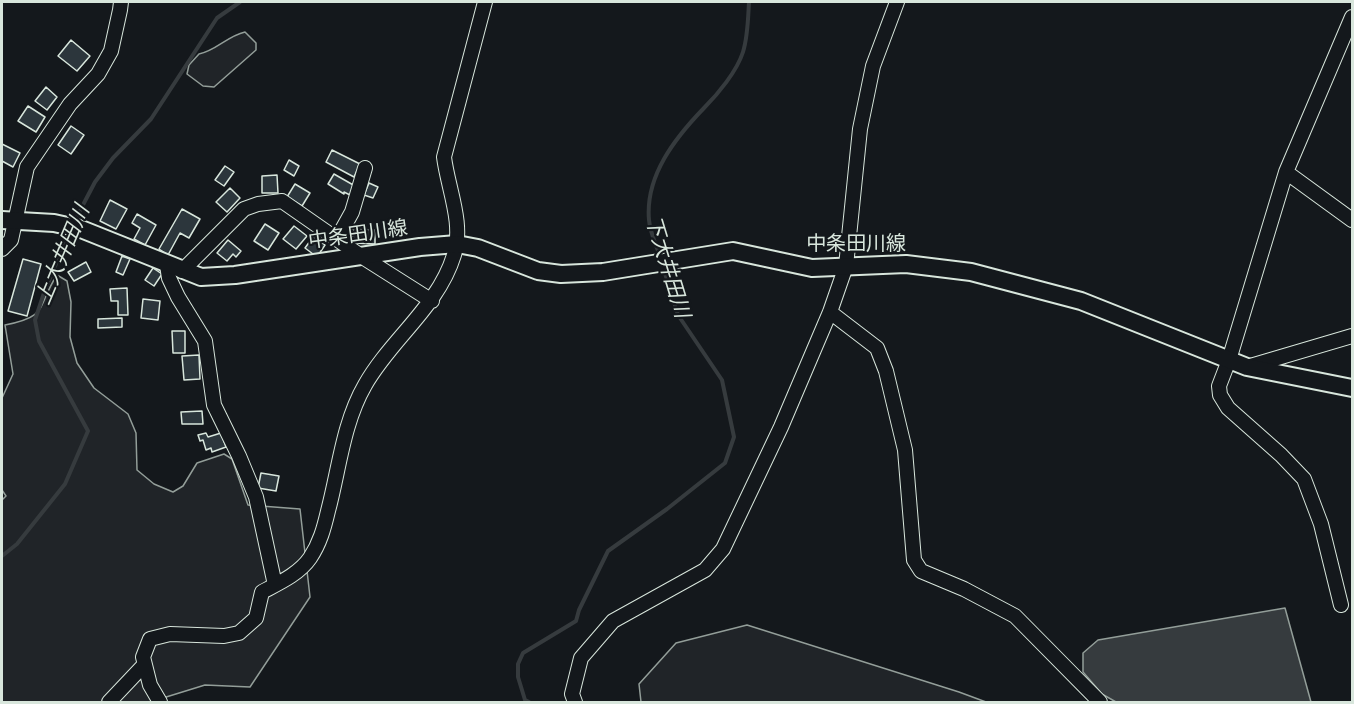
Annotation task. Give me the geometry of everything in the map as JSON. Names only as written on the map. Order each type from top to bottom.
[{"type":"main road","name":"中条田川線","points":[[8,220],[54,223],[81,229],[201,278],[442,244],[478,248],[538,271],[561,274],[603,272],[733,251],[812,268],[906,264],[971,272],[1081,301],[1247,367],[1353,388]]},
{"type":"street","points":[[2,249],[11,240],[8,220],[27,167],[70,104],[98,74],[111,51],[121,2]]},
{"type":"street","points":[[160,702],[150,685],[144,664],[143,657],[150,639],[170,634],[224,636],[239,633],[256,618],[262,592],[298,570],[309,558],[321,538],[338,475],[346,429],[364,386],[394,344],[432,301],[443,282],[457,244],[455,210],[444,157],[485,2]]},
{"type":"street","points":[[575,702],[572,694],[582,658],[614,621],[705,570],[723,549],[781,427],[830,312],[846,266],[860,129],[873,66],[897,2]]},
{"type":"street","points":[[1341,605],[1321,524],[1304,479],[1281,455],[1228,408],[1220,395],[1219,386],[1286,172],[1353,17]]},
{"type":"street","points":[[337,239],[352,212],[365,168]]},
{"type":"street","points":[[1286,172],[1353,220]]},
{"type":"street","points":[[276,585],[255,497],[239,456],[214,405],[206,340],[178,297],[170,278],[175,268],[244,210],[258,204],[282,201],[361,256],[432,301]]},
{"type":"street","points":[[830,312],[877,348],[886,371],[905,450],[914,560],[921,571],[964,589],[1016,616],[1100,702]]},
{"type":"street","points":[[1247,367],[1353,336]]},
{"type":"street","points":[[109,702],[144,664]]},
{"type":"shaded area","points":[[245,32],[256,43],[256,50],[214,87],[203,86],[187,74],[189,65],[199,54]]},
{"type":"shaded area","points":[[57,275],[67,281],[71,302],[70,337],[77,363],[94,388],[128,414],[136,433],[137,470],[154,484],[173,492],[183,486],[197,463],[224,454],[232,459],[248,505],[300,509],[310,597],[250,687],[205,685],[150,702],[2,702],[2,500],[6,496],[2,490],[2,398],[13,374],[5,325],[19,322],[36,314]]},
{"type":"shaded area","points":[[1285,608],[1311,702],[1116,702],[1102,694],[1083,672],[1083,653],[1098,640]]},
{"type":"shaded area","points":[[747,625],[986,702],[641,702],[639,684],[676,643]]},
{"type":"building","points":[[71,40],[90,56],[77,71],[58,56]]},
{"type":"building","points":[[46,87],[57,97],[47,110],[35,101]]},
{"type":"building","points":[[28,106],[45,117],[36,132],[18,121]]},
{"type":"building","points":[[71,126],[84,135],[71,154],[58,145]]},
{"type":"building","points":[[2,144],[20,153],[13,167],[2,161]]},
{"type":"building","points":[[332,150],[360,164],[354,177],[326,162]]},
{"type":"building","points":[[289,160],[299,166],[294,176],[284,170]]},
{"type":"building","points":[[225,166],[234,172],[224,186],[215,180]]},
{"type":"building","points":[[334,174],[355,186],[350,195],[328,184]]},
{"type":"building","points":[[277,175],[278,193],[262,193],[262,176]]},
{"type":"building","points":[[369,183],[378,187],[373,198],[364,195]]},
{"type":"building","points":[[295,184],[310,193],[302,206],[287,197]]},
{"type":"building","points":[[230,188],[240,198],[227,212],[216,202]]},
{"type":"building","points":[[110,200],[127,209],[116,229],[100,221]]},
{"type":"building","points":[[182,209],[200,219],[189,238],[180,233],[168,255],[159,249]]},
{"type":"building","points":[[137,214],[156,225],[145,245],[134,239],[140,228],[132,223]]},
{"type":"building","points":[[265,224],[279,233],[268,250],[254,241]]},
{"type":"building","points":[[294,226],[307,236],[296,249],[283,239]]},
{"type":"building","points":[[353,229],[375,230],[375,244],[352,243]]},
{"type":"building","points":[[313,237],[325,245],[317,257],[305,248]]},
{"type":"building","points":[[228,240],[241,251],[236,257],[233,254],[227,261],[217,253]]},
{"type":"building","points":[[122,256],[130,259],[123,275],[116,272]]},
{"type":"building","points":[[23,259],[41,264],[27,316],[8,311]]},
{"type":"building","points":[[86,262],[91,272],[74,281],[68,272]]},
{"type":"building","points":[[153,268],[162,274],[154,286],[145,280]]},
{"type":"building","points":[[127,288],[128,315],[118,315],[118,301],[111,301],[110,289]]},
{"type":"building","points":[[143,299],[160,301],[158,320],[141,318]]},
{"type":"building","points":[[122,318],[122,327],[98,328],[98,319]]},
{"type":"building","points":[[172,331],[185,331],[185,353],[173,353]]},
{"type":"building","points":[[199,355],[200,379],[184,380],[182,356]]},
{"type":"building","points":[[202,411],[203,424],[182,424],[181,412]]},
{"type":"building","points":[[206,433],[208,437],[221,433],[226,447],[212,452],[211,448],[206,450],[203,440],[200,441],[198,435]]},
{"type":"building","points":[[261,473],[279,476],[276,491],[258,488]]},
{"type":"waterway","name":"上大井田川","points":[[73,224],[95,182],[113,158],[151,119],[217,18],[240,2]]},
{"type":"waterway","name":"下大井田川","points":[[661,259],[649,220],[649,204],[657,173],[673,145],[721,89],[736,67],[746,40],[749,2]]},
{"type":"waterway","name":"上大井田川","points":[[2,556],[17,544],[65,484],[88,431],[39,341],[35,320],[70,231]]},
{"type":"waterway","name":"下大井田川","points":[[529,702],[525,700],[518,677],[518,664],[523,653],[576,621],[579,610],[608,551],[667,509],[725,463],[734,437],[722,380],[678,315],[663,267]]}]
